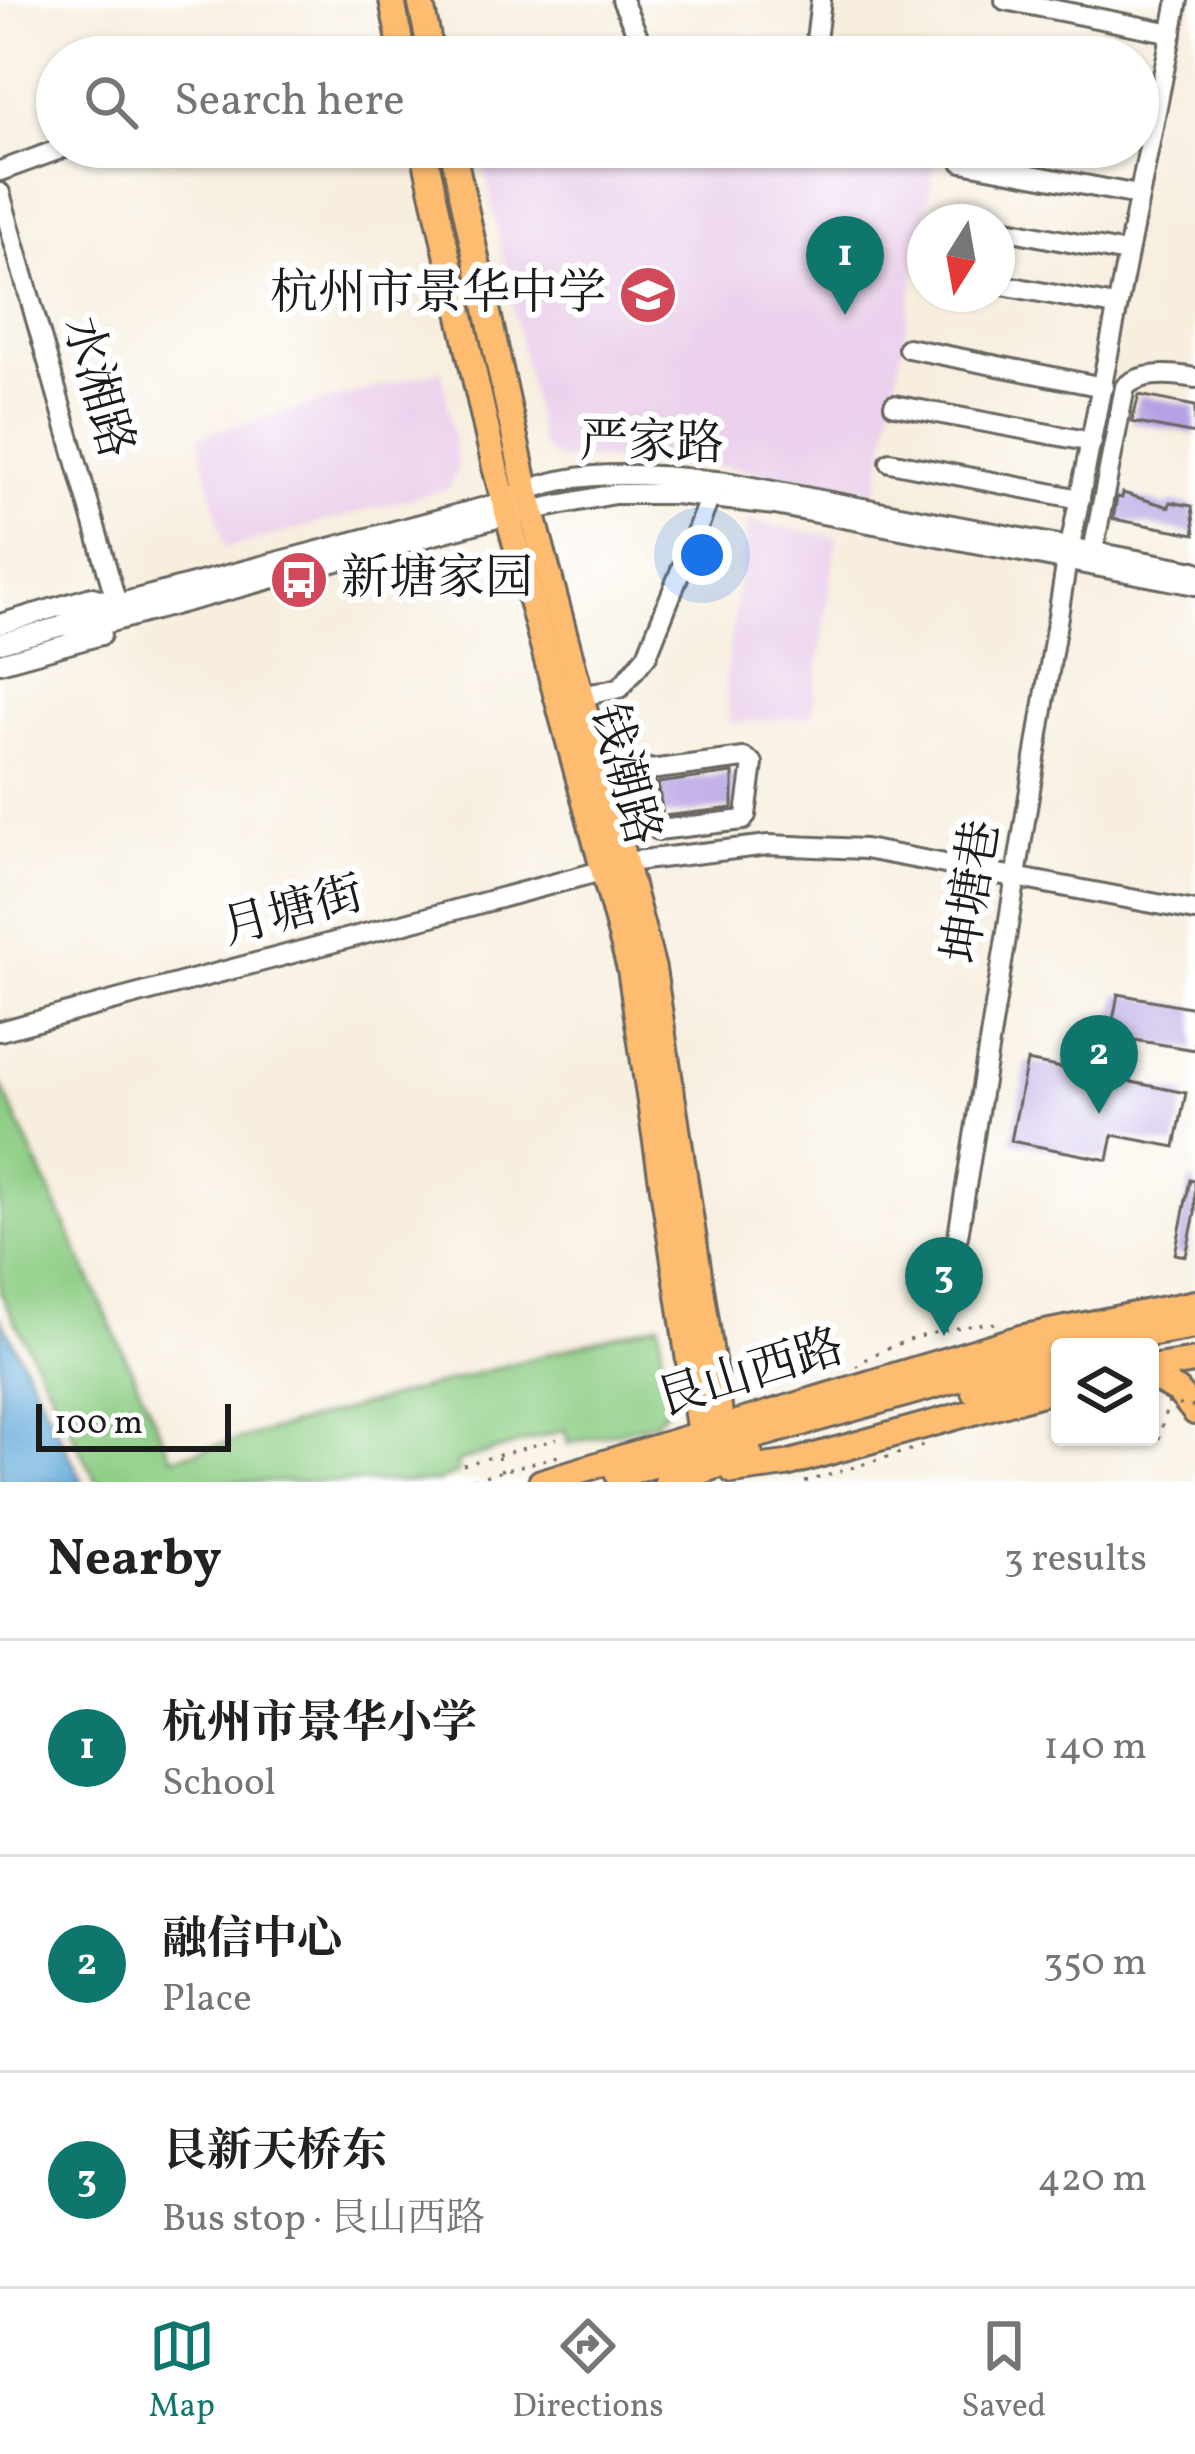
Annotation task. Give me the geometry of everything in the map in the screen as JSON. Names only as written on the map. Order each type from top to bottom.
[{"type":"main road","points":[[392,0],[398,36]]},
{"type":"main road","points":[[420,0],[432,36]]},
{"type":"main road","name":"钱潮路","points":[[429,168],[616,866],[653,969],[711,1430]]},
{"type":"main road","name":"钱潮路","points":[[456,168],[517,504],[582,697],[603,774],[616,866]]},
{"type":"main road","name":"艮山西路","points":[[542,1482],[1020,1338],[1195,1303]]},
{"type":"main road","points":[[1125,1338],[1195,1326]]},
{"type":"main road","points":[[1159,1347],[1195,1342]]},
{"type":"main road","name":"艮山西路","points":[[592,1482],[767,1458],[1051,1353]]},
{"type":"main road","points":[[1159,1369],[1195,1361]]},
{"type":"main road","name":"艮山西路","points":[[678,1479],[767,1458],[1051,1372]]},
{"type":"main road","points":[[1159,1377],[1195,1410]]},
{"type":"main road","name":"艮山西路","points":[[767,1458],[786,1464],[1051,1390]]},
{"type":"street","points":[[622,0],[638,36]]},
{"type":"street","points":[[817,36],[821,0]]},
{"type":"street","points":[[1006,0],[1172,33]]},
{"type":"street","name":"坤塘巷","points":[[1159,95],[1178,0]]},
{"type":"street","points":[[0,171],[36,158]]},
{"type":"street","points":[[994,168],[1138,195]]},
{"type":"street","name":"坤塘巷","points":[[958,1236],[1069,554],[1144,168]]},
{"type":"street","name":"水湘路","points":[[0,193],[117,604]]},
{"type":"street","points":[[1015,232],[1126,254]]},
{"type":"street","points":[[1015,287],[1115,306]]},
{"type":"street","points":[[908,348],[1103,387]]},
{"type":"street","points":[[1094,551],[1125,387],[1131,380],[1172,374],[1195,378]]},
{"type":"street","points":[[894,405],[1091,442]]},
{"type":"street","points":[[890,462],[1080,499]]},
{"type":"street","name":"严家路","points":[[62,626],[85,629],[147,612],[597,477],[726,482],[1195,585]]},
{"type":"street","name":"严家路","points":[[0,643],[117,604],[517,504],[614,494],[710,496],[1069,554],[1094,551],[1195,571]]},
{"type":"street","points":[[582,697],[620,688],[647,655],[710,496]]},
{"type":"street","name":"严家路","points":[[0,624],[92,597],[117,604]]},
{"type":"street","name":"严家路","points":[[0,663],[129,628],[147,612]]},
{"type":"street","points":[[603,774],[642,766],[650,770],[744,758],[753,764],[746,815],[742,820],[658,830],[651,824],[642,766]]},
{"type":"street","name":"月塘街","points":[[0,1031],[616,866],[802,844],[865,849],[1195,911]]},
{"type":"path","points":[[1159,1439],[1167,1403],[1195,1410]]},
{"type":"path","points":[[463,1466],[557,1439]]},
{"type":"path","points":[[498,1457],[505,1482]]},
{"type":"shaded area","name":"杭州市景华中学","points":[[484,168],[934,168],[928,204],[907,204],[909,312],[877,491],[665,457],[567,461],[551,456],[541,444]]},
{"type":"shaded area","points":[[442,370],[458,468],[449,488],[225,549],[198,436]]},
{"type":"shaded area","points":[[748,521],[837,537],[812,716],[730,723],[725,677]]},
{"type":"green space","points":[[0,1082],[172,1458],[659,1323],[668,1407],[655,1423],[568,1444],[565,1430],[457,1462],[458,1473],[437,1482],[97,1482],[0,1292]]},
{"type":"water","points":[[0,1316],[83,1482],[0,1482]]},
{"type":"building","points":[[1139,395],[1195,406],[1195,434],[1132,422]]},
{"type":"building","points":[[1123,493],[1169,507],[1170,502],[1192,506],[1195,534],[1113,519],[1117,497],[1122,498]]},
{"type":"building","points":[[733,773],[733,808],[663,816],[658,783]]},
{"type":"building","points":[[1118,994],[1195,1008],[1195,1050],[1110,1036]]},
{"type":"building","points":[[1027,1061],[1186,1093],[1175,1147],[1113,1135],[1108,1160],[1011,1141]]},
{"type":"building","points":[[1190,1180],[1195,1181],[1195,1213],[1186,1256],[1175,1254]]},
{"type":"place","name":"杭州市景华中学","points":[[648,295]]},
{"type":"place","name":"杭州市景华小学","points":[[845,315]]},
{"type":"place","name":"新塘家园","points":[[299,580]]},
{"type":"place","name":"融信中心","points":[[1099,1114]]},
{"type":"place","name":"艮新天桥东","points":[[944,1336]]}]
